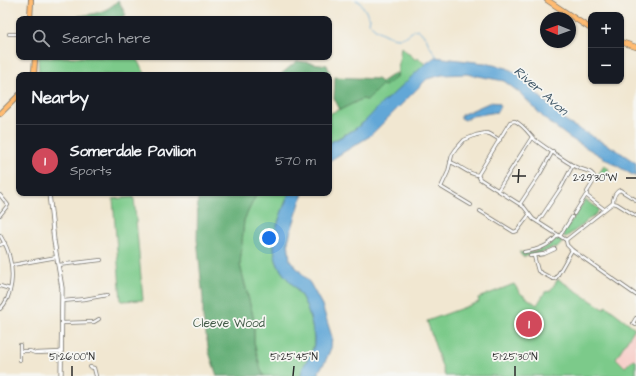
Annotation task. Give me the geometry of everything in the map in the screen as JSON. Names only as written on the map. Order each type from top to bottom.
[{"type":"main road","points":[[30,16],[31,0]]},
{"type":"main road","points":[[547,0],[588,27]]},
{"type":"main road","points":[[624,43],[636,47]]},
{"type":"main road","points":[[34,72],[35,60]]},
{"type":"main road","points":[[0,114],[16,98]]},
{"type":"street","points":[[9,34],[16,34]]},
{"type":"street","points":[[478,175],[510,122],[515,121],[524,127],[532,137],[573,165],[595,176],[594,181],[586,195],[559,235],[551,243],[545,246],[524,252]]},
{"type":"street","points":[[471,205],[441,187],[456,148],[468,138],[483,133],[488,133],[500,140]]},
{"type":"street","points":[[498,190],[532,137]]},
{"type":"street","points":[[520,204],[553,151]]},
{"type":"street","points":[[450,162],[470,173],[478,175],[480,179],[520,204],[526,209],[529,215],[566,240],[567,245],[572,250],[636,294]]},
{"type":"street","points":[[538,222],[562,186],[573,165]]},
{"type":"street","points":[[566,240],[613,203],[614,198],[620,190],[636,200]]},
{"type":"street","points":[[0,195],[8,205],[0,215]]},
{"type":"street","points":[[586,195],[604,209]]},
{"type":"street","points":[[49,196],[63,301],[61,376]]},
{"type":"street","points":[[613,203],[636,216]]},
{"type":"street","points":[[480,211],[514,232],[517,232],[529,215]]},
{"type":"street","points":[[0,235],[5,244],[12,265],[10,289],[6,300],[0,309]]},
{"type":"street","points":[[0,245],[5,244]]},
{"type":"street","points":[[530,256],[555,250]]},
{"type":"street","points":[[534,256],[538,271],[553,279],[556,278],[572,250]]},
{"type":"street","points":[[12,265],[57,257]]},
{"type":"street","points":[[58,265],[101,260]]},
{"type":"street","points":[[0,286],[10,289]]},
{"type":"street","points":[[63,301],[107,295]]},
{"type":"street","points":[[636,318],[633,323],[636,325]]},
{"type":"street","points":[[62,323],[94,322],[99,319]]},
{"type":"street","points":[[20,344],[20,360]]},
{"type":"street","points":[[20,351],[30,351],[34,353],[61,352]]},
{"type":"street","points":[[90,368],[98,366]]},
{"type":"street","points":[[94,368],[96,376]]},
{"type":"shaded area","points":[[636,328],[636,376],[616,358]]},
{"type":"green space","points":[[118,0],[126,15],[79,16],[103,11]]},
{"type":"green space","points":[[401,47],[416,60],[418,58],[425,64],[401,88],[384,101],[364,122],[355,129],[332,141],[332,113],[362,99],[367,100],[382,85],[397,77]]},
{"type":"green space","points":[[38,60],[137,60],[144,72],[39,72]]},
{"type":"green space","points":[[297,61],[327,65],[330,72],[284,72]]},
{"type":"green space","points":[[395,73],[398,74],[397,77],[385,86],[382,85],[367,100],[362,99],[340,110],[334,98],[335,77],[377,79],[381,82]]},
{"type":"green space","points":[[604,166],[609,169],[604,178],[598,175]]},
{"type":"green space","name":"Cleeve Wood","points":[[198,196],[256,196],[244,220],[240,265],[254,320],[254,343],[264,376],[217,376],[209,352],[203,318],[203,299],[197,239]]},
{"type":"green space","points":[[256,196],[288,196],[278,223],[274,247],[278,266],[302,297],[312,328],[314,339],[313,349],[304,366],[301,376],[264,376],[261,370],[254,343],[254,320],[240,265],[244,220]]},
{"type":"green space","points":[[134,197],[143,300],[121,301],[113,199]]},
{"type":"green space","points":[[585,200],[599,210],[594,216],[589,218],[584,224],[566,237],[562,235]]},
{"type":"green space","points":[[558,237],[562,243],[555,250],[554,247],[544,252],[523,257],[519,252],[524,253],[540,250]]},
{"type":"green space","points":[[558,279],[604,309],[606,306],[635,328],[616,358],[625,367],[633,359],[636,361],[636,376],[445,376],[427,321],[479,302],[478,298],[514,284],[520,293],[537,305],[545,292],[550,291]]},
{"type":"water","points":[[435,57],[484,63],[507,68],[521,76],[537,94],[568,123],[615,149],[636,163],[636,177],[570,138],[546,120],[520,93],[504,81],[467,74],[442,75],[427,79],[370,136],[332,159],[332,142],[347,134],[368,119],[384,101]]},
{"type":"water","points":[[491,102],[498,103],[500,106],[497,112],[472,116],[465,120],[461,118],[461,115]]},
{"type":"water","points":[[288,196],[302,196],[288,241],[290,260],[310,283],[322,305],[332,337],[331,348],[319,371],[319,376],[301,376],[304,366],[313,350],[314,339],[309,315],[302,297],[281,271],[276,261],[274,247],[280,215]]},
{"type":"waterway","points":[[356,0],[360,2],[370,18],[369,23],[376,29],[395,38],[404,37],[418,29],[426,38],[437,57]]},
{"type":"place","name":"Somerdale Pavilion","points":[[529,324]]},
{"type":"water label","name":"River Avon","points":[[541,91]]}]
